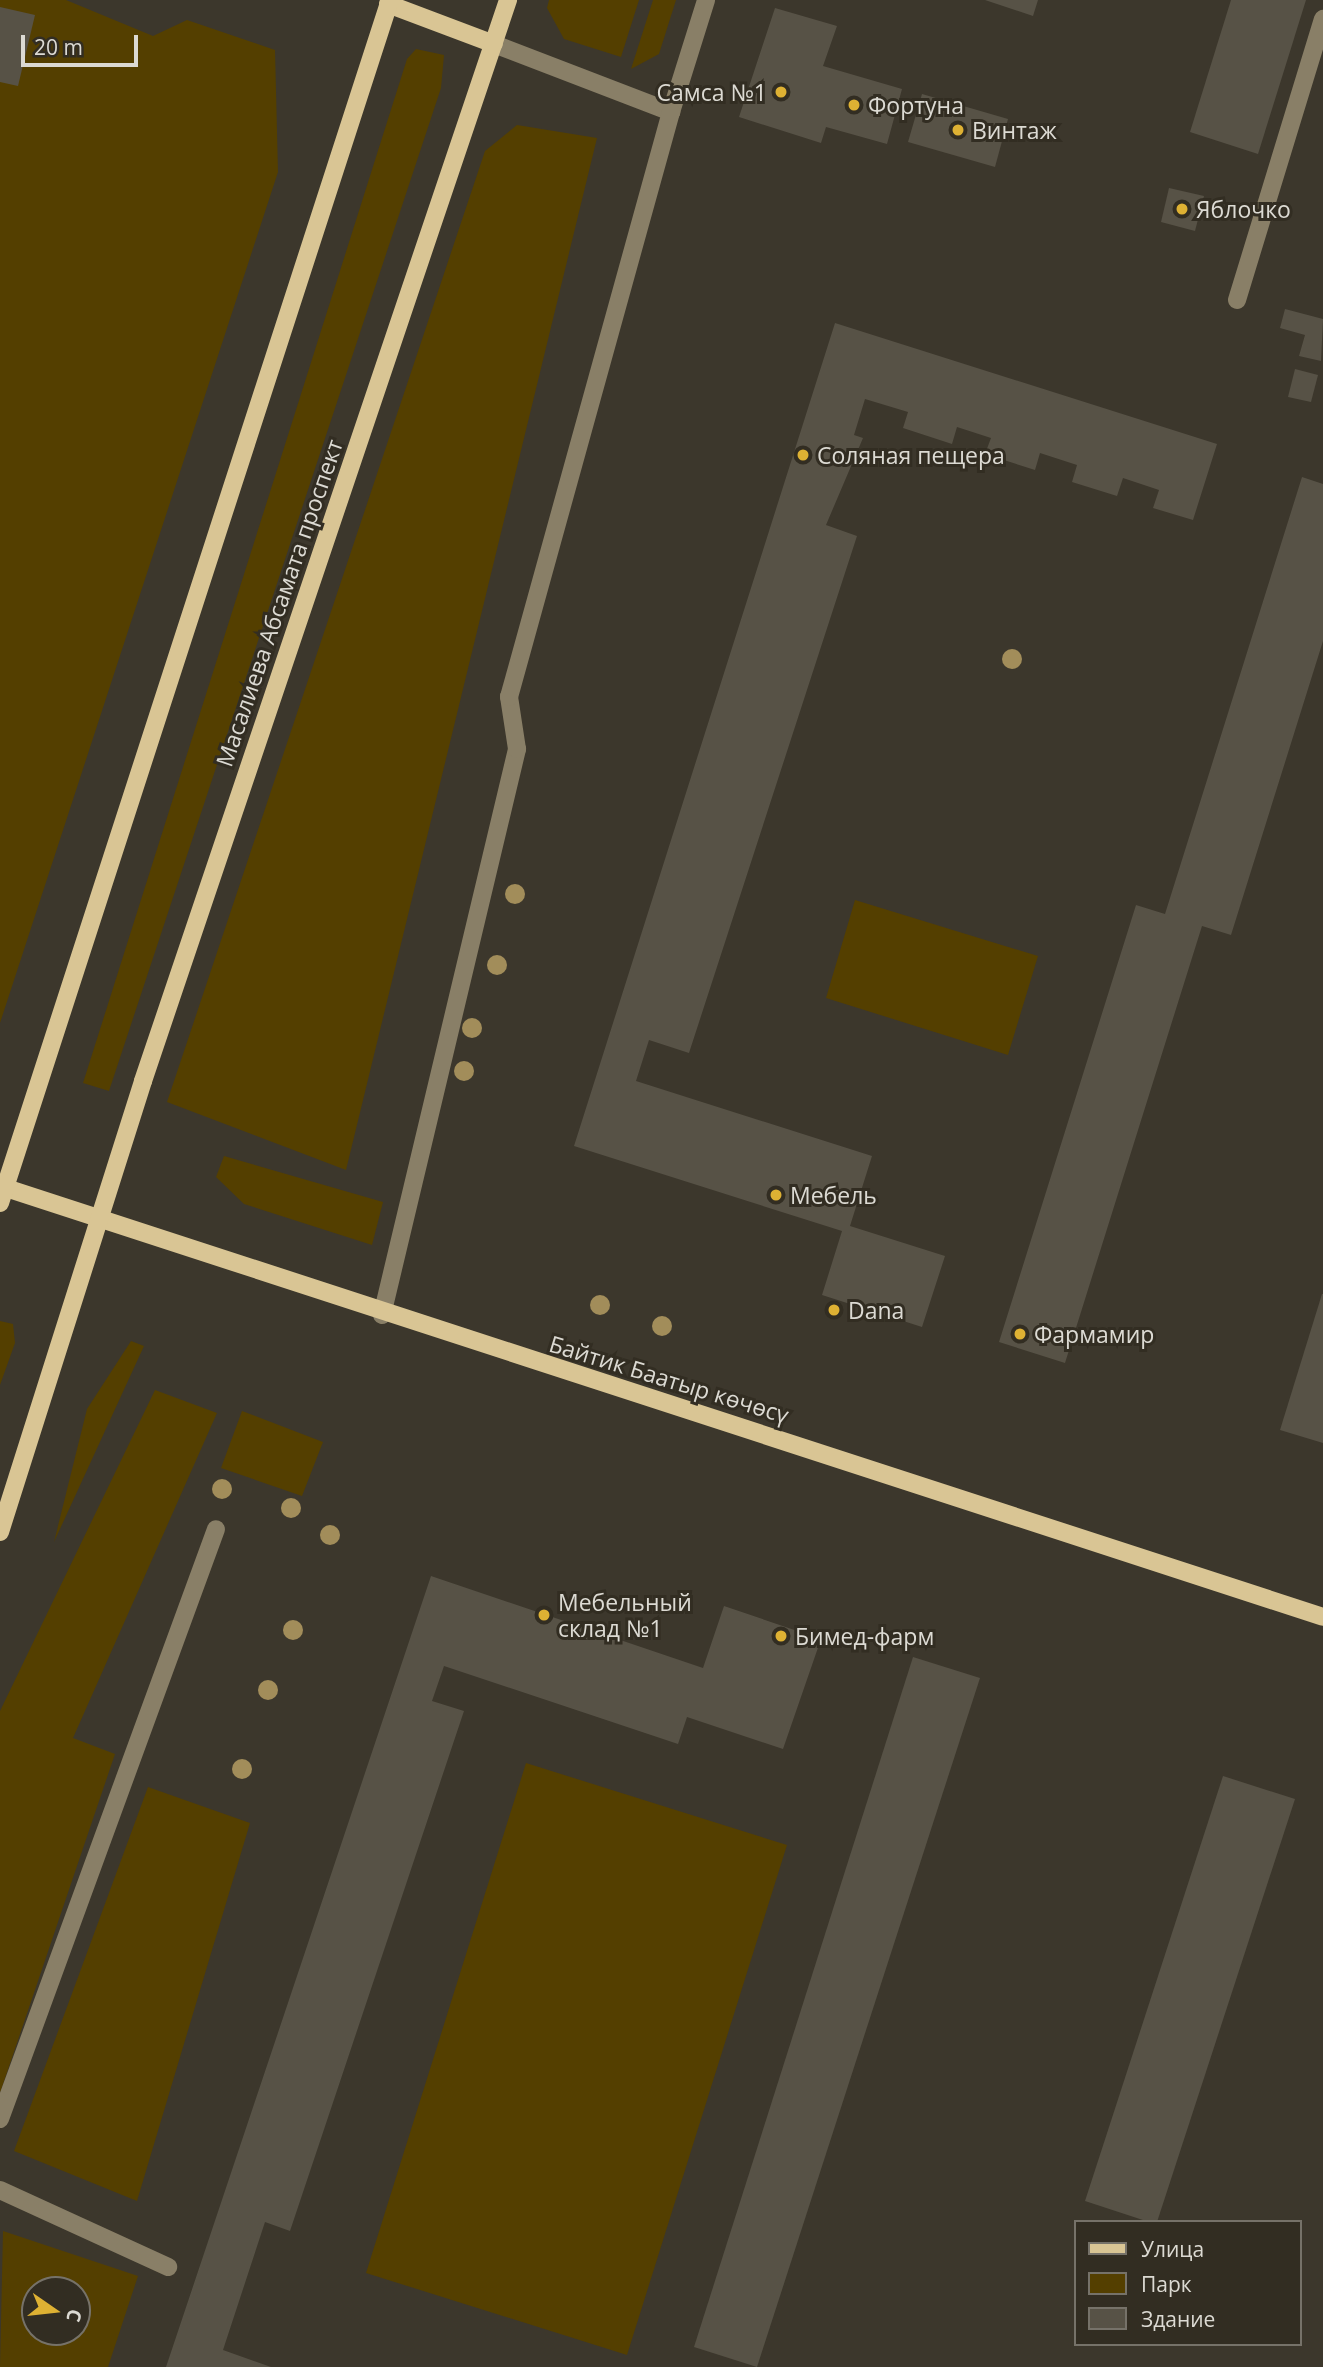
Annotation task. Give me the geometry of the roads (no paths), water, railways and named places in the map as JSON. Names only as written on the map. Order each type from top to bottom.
[{"type":"main road","name":"Масалиева Абсамата проспект","points":[[0,1532],[101,1223],[148,1068],[508,0]]},
{"type":"main road","points":[[2,1192],[386,1],[494,44]]},
{"type":"main road","name":"Байтик Баатыр көчөсү","points":[[2,1192],[382,1315],[904,1477],[1323,1617]]},
{"type":"street","points":[[382,1315],[516,749],[509,697],[671,112],[706,0]]},
{"type":"street","points":[[1237,300],[1323,19]]},
{"type":"street","points":[[494,44],[671,112]]},
{"type":"street","points":[[0,2119],[216,1529]]},
{"type":"street","points":[[0,2190],[168,2267]]},
{"type":"place","name":"Самса №1","points":[[781,92]]},
{"type":"place","name":"Фортуна","points":[[854,105]]},
{"type":"place","name":"Винтаж","points":[[958,130]]},
{"type":"place","name":"Яблочко","points":[[1182,209]]},
{"type":"place","name":"Соляная пещера","points":[[803,455]]},
{"type":"place","name":"Мебель","points":[[776,1195]]},
{"type":"place","name":"Dana","points":[[834,1310]]},
{"type":"place","name":"Фармамир","points":[[1020,1334]]},
{"type":"place","name":"Мебельный склад №1","points":[[544,1615]]},
{"type":"place","name":"Бимед-фарм","points":[[781,1636]]}]
